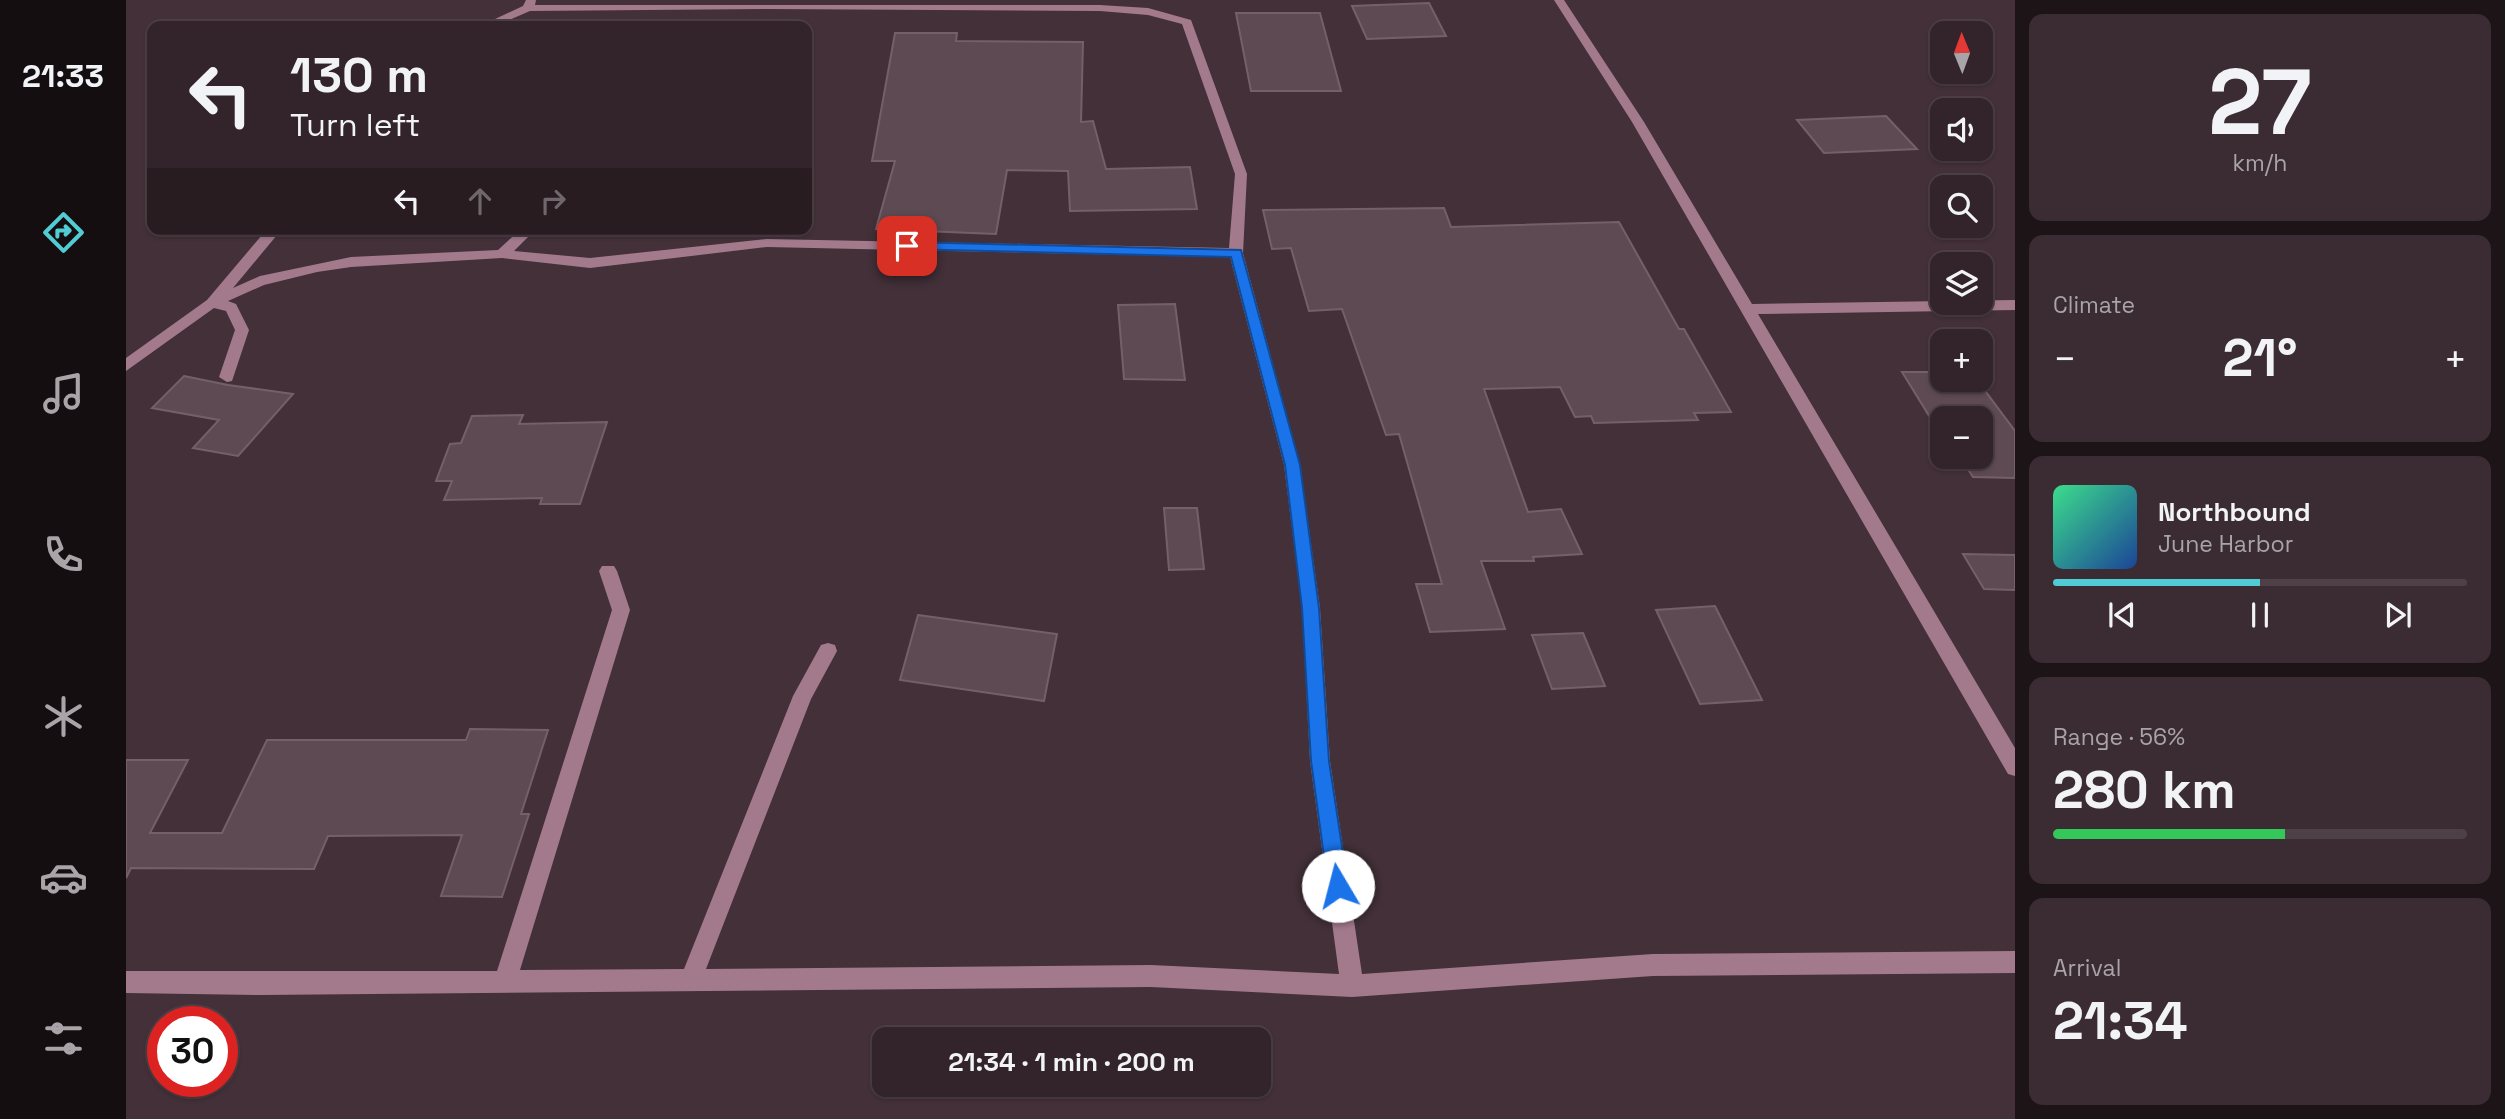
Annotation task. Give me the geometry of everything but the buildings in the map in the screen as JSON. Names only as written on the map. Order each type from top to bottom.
[{"type":"street","points":[[1559,0],[1638,122],[2015,767]]},
{"type":"street","points":[[496,21],[529,4],[760,3],[1162,12],[1187,22],[1241,174],[1236,253],[1292,465],[1311,608],[1320,761],[1352,986]]},
{"type":"street","points":[[212,303],[270,235]]},
{"type":"street","points":[[502,254],[522,235]]},
{"type":"street","points":[[126,366],[212,303],[260,281],[351,262],[502,254],[590,263],[767,243],[1236,253]]},
{"type":"street","points":[[212,303],[231,307],[242,330],[227,377]]},
{"type":"street","points":[[1746,309],[2015,305]]},
{"type":"street","points":[[505,981],[621,610],[608,571]]},
{"type":"street","points":[[691,979],[803,696],[828,651]]},
{"type":"street","points":[[126,982],[1151,976],[1352,986],[1653,965],[2015,962]]},
{"type":"route","points":[[907,246],[1236,253],[1292,465],[1311,608],[1320,761],[1338,886]]}]
